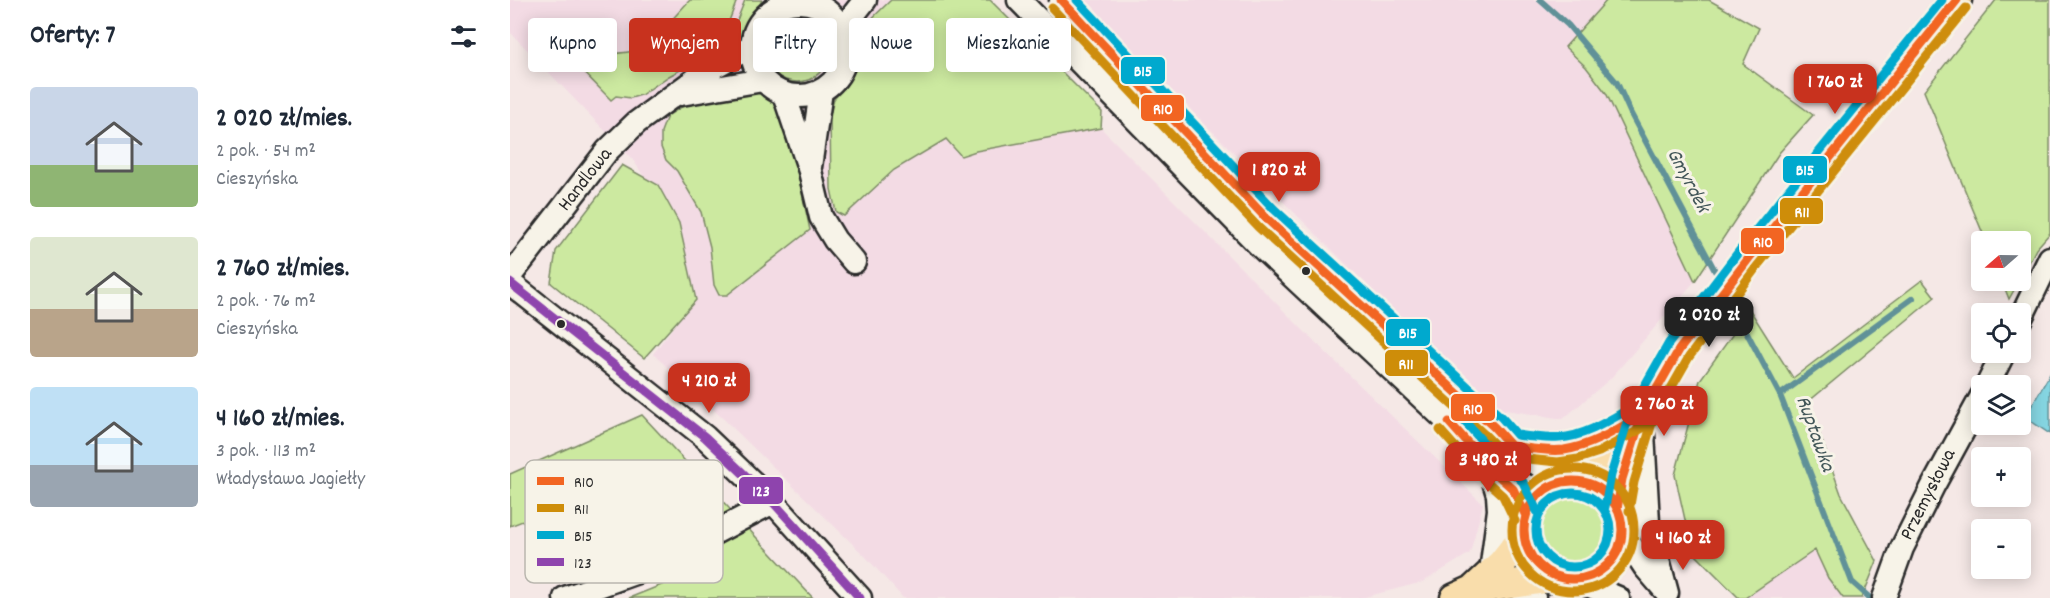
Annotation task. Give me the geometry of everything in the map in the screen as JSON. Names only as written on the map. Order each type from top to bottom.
[{"type":"main road","points":[[1482,586],[1592,576],[1608,565],[1618,550],[1623,473],[1642,415],[1679,350],[1749,258],[1957,0]]},
{"type":"main road","points":[[1571,481],[1605,455],[1642,415]]},
{"type":"main road","points":[[1482,586],[1502,563],[1525,526],[1538,495],[1551,486],[1571,481],[1592,484],[1613,501],[1620,520]]},
{"type":"main road","points":[[1525,526],[1526,544],[1534,561],[1549,573],[1566,578]]},
{"type":"street","points":[[843,33],[865,0]]},
{"type":"street","points":[[1019,0],[1227,213],[1443,416],[1490,468],[1513,489],[1525,526]]},
{"type":"street","points":[[1061,0],[1266,218],[1494,427],[1511,446],[1533,463],[1571,481]]},
{"type":"street","points":[[816,3],[829,13],[843,33],[846,47],[845,60],[840,73],[831,84],[810,95],[784,94],[773,88],[763,80],[754,64],[752,46],[755,33],[770,6],[816,3]]},
{"type":"street","name":"Handlowa","points":[[510,276],[607,151],[636,123],[708,70],[752,46]]},
{"type":"street","points":[[674,96],[697,90],[763,80]]},
{"type":"street","points":[[810,171],[821,91]]},
{"type":"street","points":[[784,94],[810,171],[821,217],[835,240],[854,262]]},
{"type":"street","points":[[2028,303],[2050,258]]},
{"type":"street","points":[[510,283],[705,437],[773,502],[860,598]]},
{"type":"street","points":[[1511,446],[1543,450],[1578,447],[1611,433],[1642,415],[1648,522],[1670,595]]},
{"type":"street","name":"Przemysłowa","points":[[1885,595],[1907,538],[1971,417]]},
{"type":"street","points":[[1490,468],[1498,495],[1499,510],[1482,586],[1534,598]]},
{"type":"street","points":[[723,528],[773,502]]},
{"type":"street","points":[[1620,520],[1645,567],[1670,595]]},
{"type":"street","points":[[1566,578],[1618,598]]},
{"type":"street","points":[[565,598],[607,583]]},
{"type":"shaded area","points":[[510,0],[973,0],[991,18],[946,18],[946,72],[1045,72],[1313,340],[1483,504],[1470,553],[1423,582],[1361,598],[903,598],[865,556],[653,354],[690,305],[673,223],[634,161],[548,72],[617,72],[617,18],[528,18],[528,51],[510,32]]},
{"type":"shaded area","points":[[1080,0],[1607,0],[1565,47],[1586,67],[1607,93],[1695,281],[1611,378],[1563,419],[1499,409],[1476,393]]},
{"type":"shaded area","points":[[1815,550],[1828,578],[1843,598],[1745,598]]},
{"type":"green space","points":[[690,0],[737,0],[730,18],[673,18]]},
{"type":"green space","points":[[745,0],[762,0],[741,38],[741,18],[738,18]]},
{"type":"green space","points":[[891,0],[990,0],[1008,18],[946,18],[946,72],[1062,72],[1102,112],[1101,128],[976,151],[961,156],[946,139],[894,170],[844,216],[836,212],[831,189],[830,115],[834,99],[846,86],[854,72],[934,72],[934,18],[872,18]]},
{"type":"green space","points":[[1607,0],[1709,0],[1759,28],[1743,64],[1813,115],[1779,153],[1695,281],[1606,93],[1586,67],[1565,47]]},
{"type":"green space","points":[[1996,0],[2050,0],[2050,233],[2031,259],[2031,231],[1982,231],[1924,91]]},
{"type":"green space","points":[[629,52],[629,72],[677,72],[641,95],[631,98],[616,96],[611,100],[584,72],[617,72],[617,53]]},
{"type":"green space","points":[[821,72],[803,82],[791,82],[774,73]]},
{"type":"green space","points":[[750,86],[768,93],[783,105],[810,230],[727,295],[719,295],[714,285],[710,247],[701,212],[677,171],[666,160],[661,147],[661,132],[667,116],[683,106]]},
{"type":"green space","points":[[622,165],[658,185],[679,223],[696,300],[644,358],[551,283],[556,251]]},
{"type":"green space","points":[[1922,280],[1935,297],[1808,402],[1841,494],[1877,561],[1862,598],[1843,598],[1828,578],[1815,550],[1745,598],[1739,598],[1692,551],[1675,475],[1700,380],[1750,310],[1793,378]]},
{"type":"green space","points":[[2006,291],[2013,291],[2009,299]]},
{"type":"green space","points":[[642,415],[684,460],[541,460]]},
{"type":"green space","points":[[525,467],[525,520],[510,526],[510,474]]},
{"type":"green space","points":[[1574,495],[1587,498],[1599,505],[1606,517],[1609,530],[1606,543],[1599,555],[1587,562],[1574,565],[1561,562],[1549,555],[1542,543],[1539,530],[1542,517],[1549,505],[1561,498]]},
{"type":"green space","points":[[723,502],[813,598],[629,598],[666,583],[723,583]]},
{"type":"water","points":[[2050,374],[2050,434],[2031,421],[2031,407]]},
{"type":"waterway","name":"Gmyrdek","points":[[1540,0],[1568,25],[1617,83],[1631,114],[1721,282]]},
{"type":"waterway","name":"Ruptawka","points":[[1728,297],[1780,395],[1852,582],[1870,598]]},
{"type":"waterway","name":"Ruptawka","points":[[1780,395],[1913,298]]},
{"type":"transit line","name":"R10","points":[[1061,0],[1266,218],[1494,427],[1511,446],[1551,450],[1574,448],[1604,436],[1642,415]]},
{"type":"transit line","name":"B15","points":[[1077,0],[1274,209],[1502,418],[1517,435],[1548,438],[1569,437],[1599,426],[1636,405]]},
{"type":"transit line","name":"B15","points":[[1605,507],[1611,475],[1631,410],[1669,343],[1740,250],[1942,0]]},
{"type":"transit line","name":"R10","points":[[1617,509],[1622,479],[1642,415],[1679,350],[1749,258],[1957,0]]},
{"type":"transit line","name":"R11","points":[[1052,8],[1258,227],[1507,457],[1558,462],[1578,459],[1599,452],[1648,425]]},
{"type":"transit line","name":"R11","points":[[1629,511],[1634,482],[1653,420],[1689,357],[1758,265],[1966,8]]},
{"type":"transit line","name":"123","points":[[510,283],[705,437],[773,502],[860,598]]},
{"type":"transit line","name":"B15","points":[[1458,414],[1499,460],[1523,482],[1537,511]]},
{"type":"transit line","name":"R10","points":[[1449,422],[1490,468],[1513,489],[1526,516]]},
{"type":"transit line","name":"R11","points":[[1440,430],[1481,476],[1503,496],[1515,521]]},
{"type":"transit line","name":"R11","points":[[1573,469],[1596,473],[1616,487],[1630,507],[1634,530],[1630,553],[1616,573],[1596,587],[1573,591],[1550,587],[1530,573],[1516,553],[1512,530],[1516,507],[1530,487],[1550,473],[1573,469]]},
{"type":"transit line","name":"R10","points":[[1573,481],[1592,484],[1608,495],[1619,511],[1622,530],[1619,549],[1608,565],[1592,576],[1573,579],[1554,576],[1538,565],[1527,549],[1524,530],[1527,511],[1538,495],[1554,484],[1573,481]]},
{"type":"transit line","name":"B15","points":[[1566,493],[1580,493],[1594,499],[1604,509],[1610,523],[1610,530],[1610,537],[1604,551],[1594,561],[1580,567],[1566,567],[1552,561],[1542,551],[1536,537],[1536,523],[1542,509],[1552,499],[1566,493]]}]
